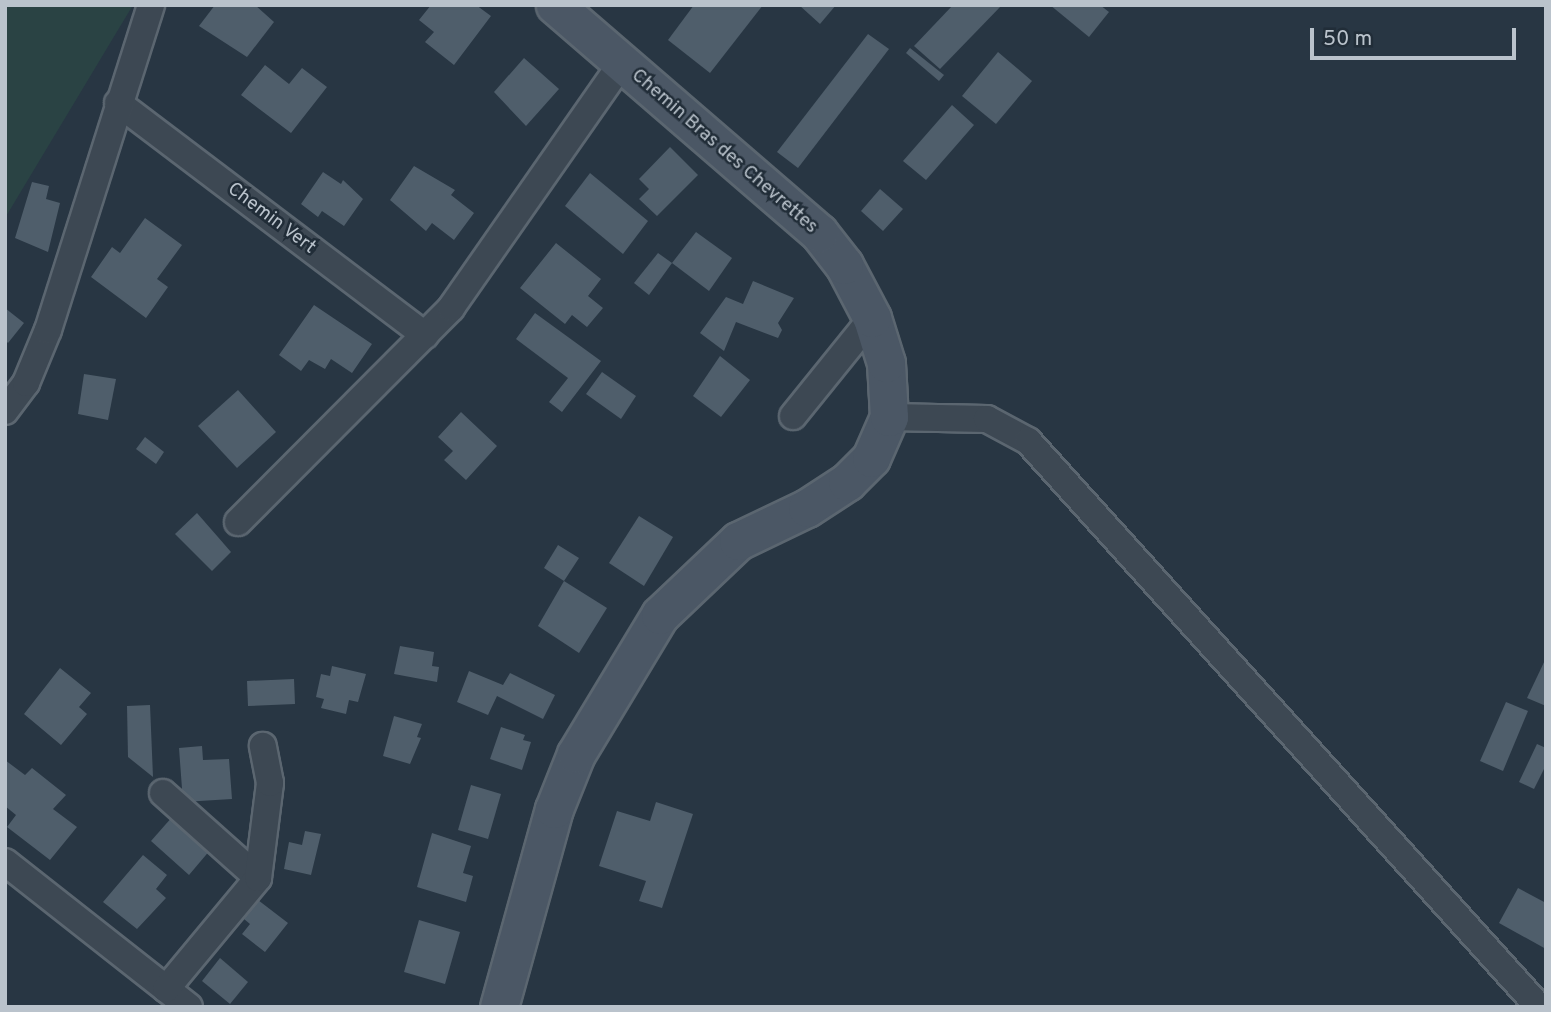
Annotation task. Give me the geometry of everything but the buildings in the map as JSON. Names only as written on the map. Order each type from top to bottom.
[{"type":"main road","name":"Chemin Bras des Chevrettes","points":[[502,1006],[554,809],[576,754],[660,615],[738,541],[807,508],[847,482],[871,458],[889,417],[886,362],[872,318],[844,265],[819,233],[621,64],[573,11]]},
{"type":"street","points":[[5,411],[26,383],[48,330],[151,5]]},
{"type":"street","points":[[238,522],[452,309],[621,64]]},
{"type":"street","name":"Chemin Vert","points":[[118,103],[425,335]]},
{"type":"street","points":[[793,416],[872,318]]},
{"type":"street","points":[[889,417],[987,419],[1028,441],[1539,1007]]},
{"type":"street","points":[[166,989],[258,878],[270,783],[263,746]]},
{"type":"street","points":[[163,793],[258,878]]},
{"type":"street","points":[[5,862],[189,1007]]},
{"type":"green space","points":[[5,5],[133,5],[5,218]]}]
